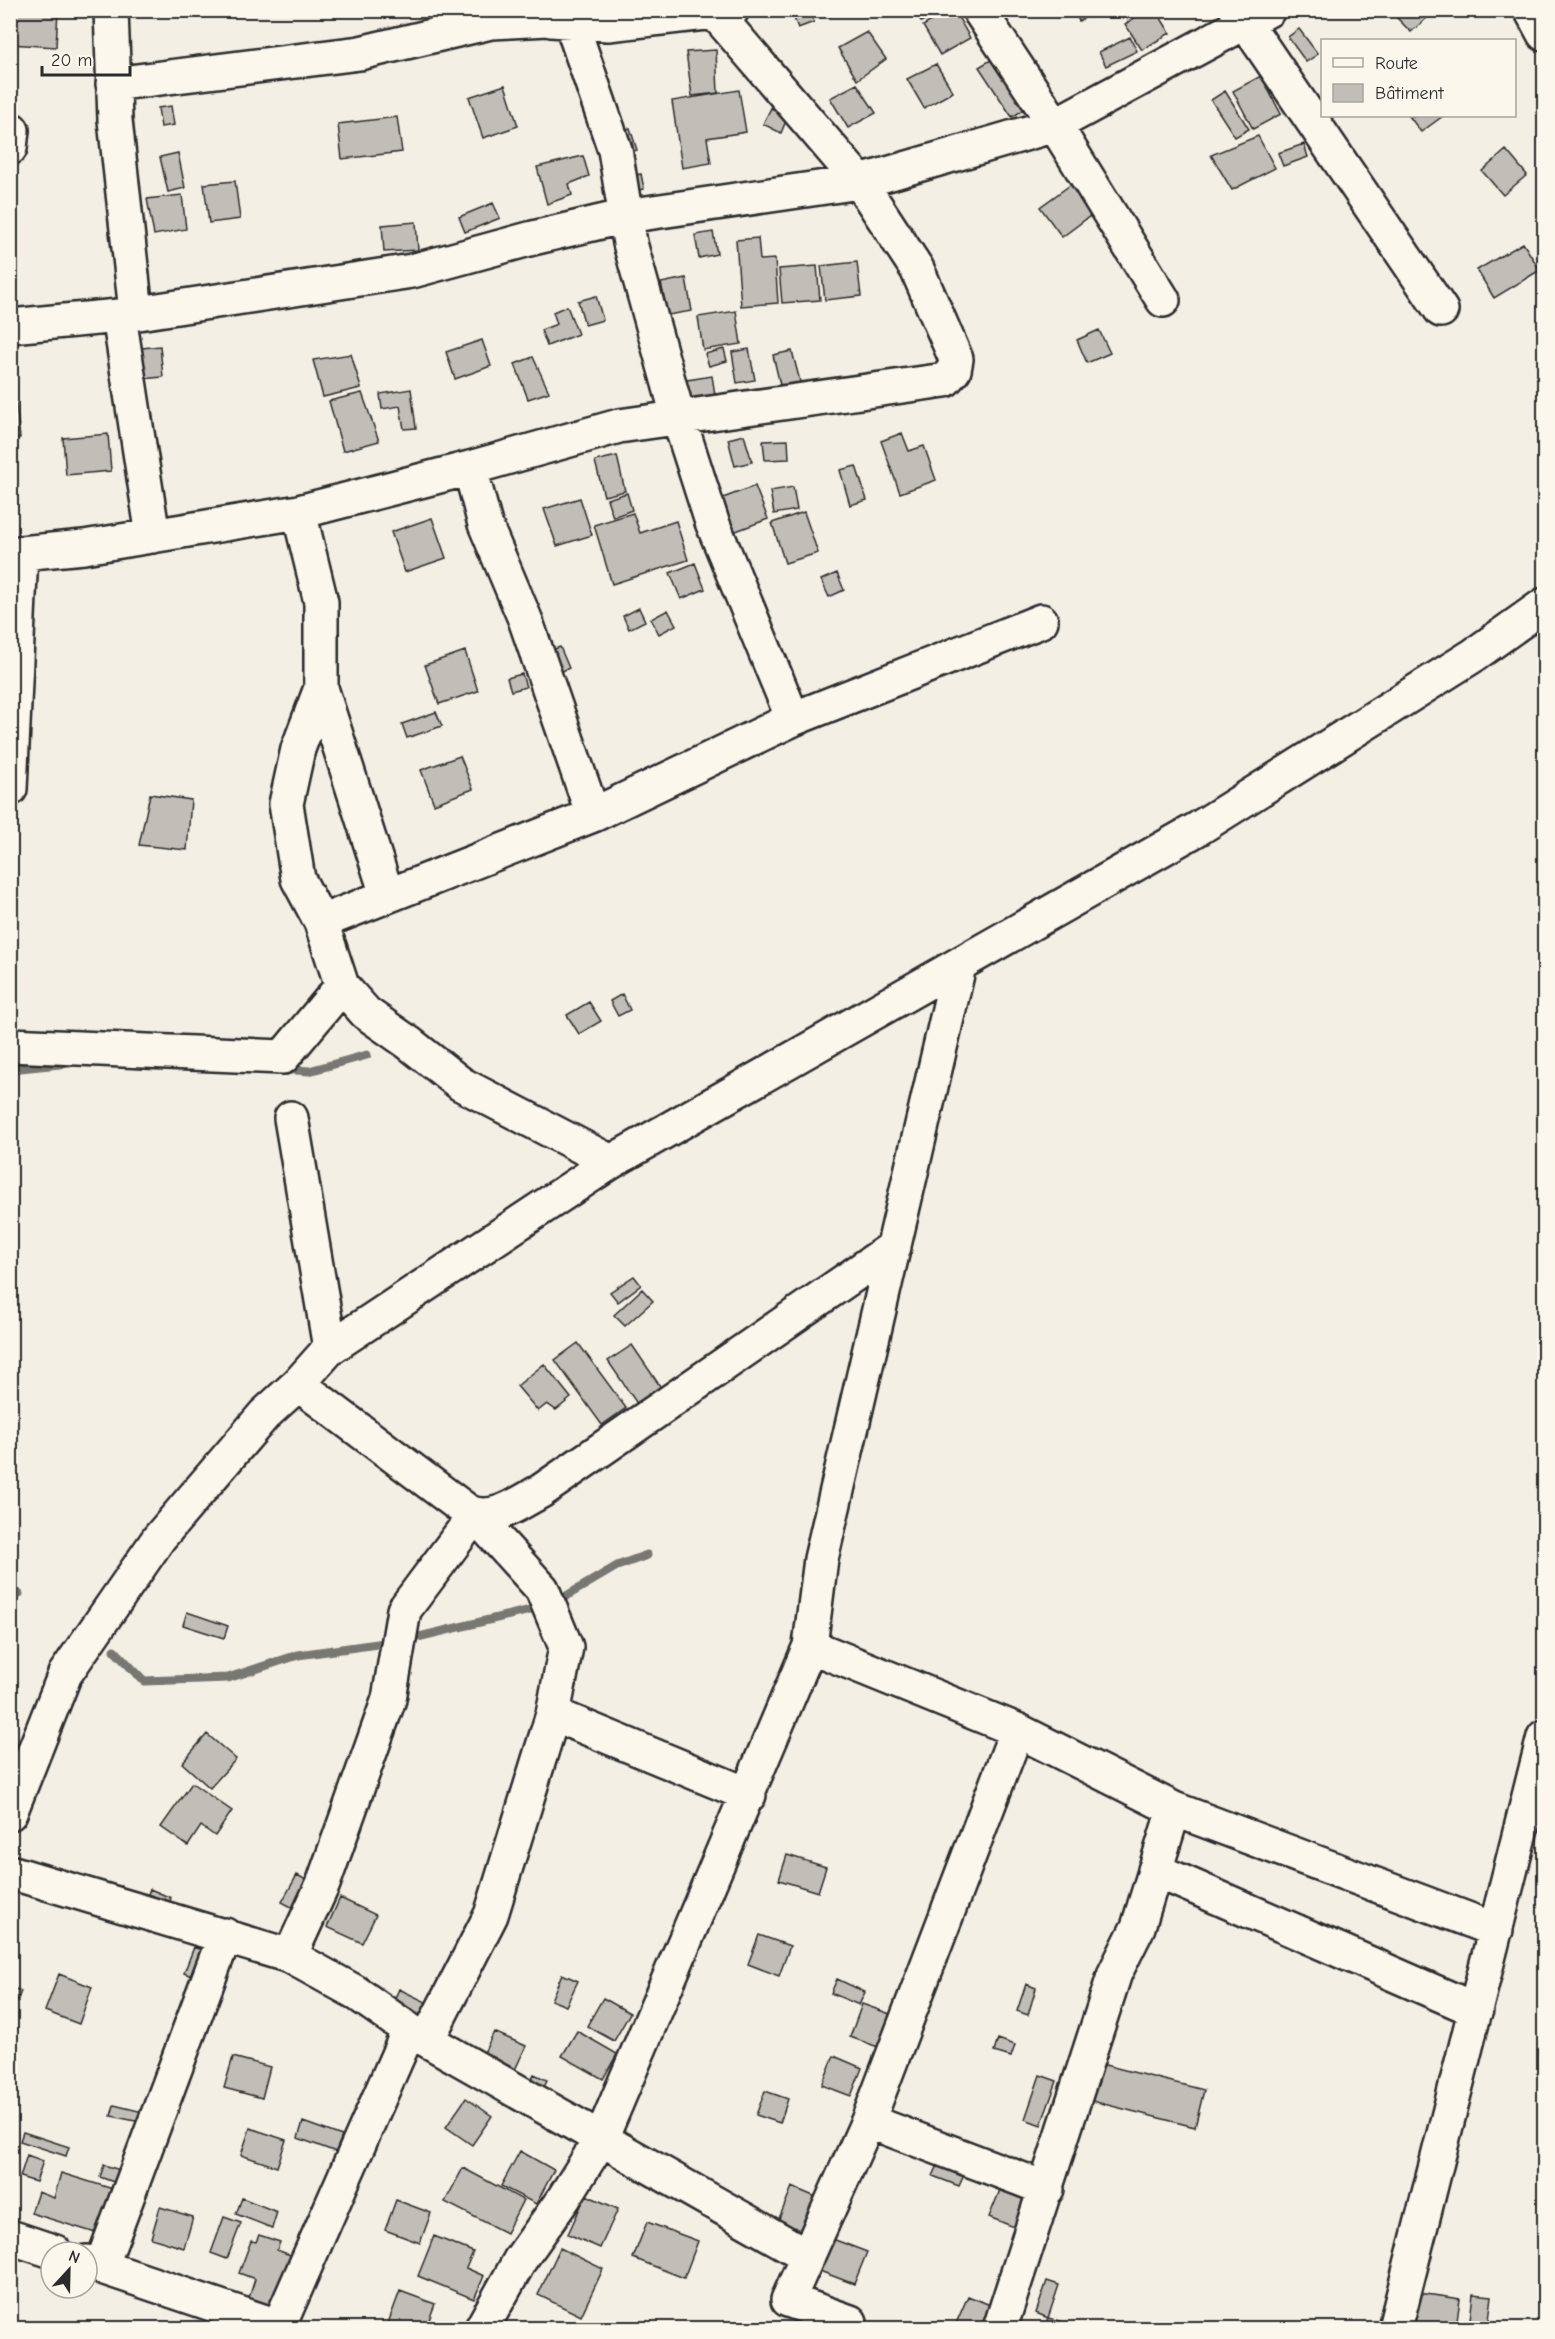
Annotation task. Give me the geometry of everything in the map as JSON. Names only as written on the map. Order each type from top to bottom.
[{"type":"street","points":[[111,10],[115,120],[128,314],[153,536]]},
{"type":"street","points":[[979,10],[1055,125],[1163,300]]},
{"type":"street","points":[[1531,10],[1545,34]]},
{"type":"street","points":[[10,789],[16,554],[153,536],[299,512],[470,468],[598,431],[678,416],[945,380],[954,370],[956,358],[917,269],[860,182],[724,12],[608,24],[558,17],[489,16],[360,53],[113,84]]},
{"type":"street","points":[[10,326],[128,314],[412,271],[533,238],[626,216],[860,182],[1055,125],[1250,14],[1441,310]]},
{"type":"street","points":[[558,17],[615,150],[630,243],[678,416],[712,522],[793,719]]},
{"type":"street","points":[[470,468],[485,524],[525,618],[593,815]]},
{"type":"street","points":[[299,512],[321,602],[321,688],[387,895]]},
{"type":"street","points":[[10,1813],[65,1674],[159,1538],[264,1415],[298,1384],[330,1348],[611,1162],[1199,828],[1474,655],[1545,605]]},
{"type":"street","points":[[321,921],[593,815],[793,719],[1041,621]]},
{"type":"street","points":[[321,688],[298,749],[286,804],[298,879],[321,921],[342,986],[366,1013],[461,1084],[611,1162]]},
{"type":"street","points":[[489,2326],[520,2260],[564,2198],[601,2139],[810,1646],[821,1559],[959,966]]},
{"type":"street","points":[[10,1045],[283,1057],[342,986]]},
{"type":"street","points":[[291,1118],[330,1348]]},
{"type":"street","points":[[475,1515],[495,1515],[541,1491],[894,1247]]},
{"type":"street","points":[[99,2267],[280,2328],[418,2035],[491,1915],[553,1714],[566,1647],[551,1605],[542,1589],[475,1515],[298,1384]]},
{"type":"street","points":[[290,1956],[323,1884],[389,1699],[404,1610],[475,1515]]},
{"type":"street","points":[[810,1646],[1017,1730],[1174,1809],[1496,1930]]},
{"type":"street","points":[[553,1714],[748,1795]]},
{"type":"street","points":[[857,2326],[788,2300],[868,2121],[1017,1730]]},
{"type":"street","points":[[1395,2328],[1545,1737]]},
{"type":"street","points":[[1000,2328],[1047,2189],[1115,1973],[1138,1927],[1174,1809]]},
{"type":"street","points":[[1155,1870],[1476,2010]]},
{"type":"street","points":[[10,1872],[290,1956],[355,1992],[418,2035],[808,2256]]},
{"type":"street","points":[[99,2252],[225,1935]]},
{"type":"street","points":[[868,2121],[1047,2189]]},
{"type":"street","points":[[10,2237],[39,2247]]},
{"type":"shaded area","points":[[10,1402],[14,1411],[13,1521],[11,1524]]},
{"type":"building","points":[[10,10],[58,10],[56,47],[10,44]]},
{"type":"building","points":[[798,10],[809,10],[814,22],[798,28],[792,13]]},
{"type":"building","points":[[941,10],[921,22],[915,12]]},
{"type":"building","points":[[949,10],[954,10],[970,38],[940,55],[923,26]]},
{"type":"building","points":[[1073,10],[1091,10],[1093,13],[1079,21]]},
{"type":"building","points":[[1147,10],[1156,10],[1170,33],[1142,50],[1125,24]]},
{"type":"building","points":[[1389,10],[1436,10],[1411,32]]},
{"type":"building","points":[[1299,29],[1318,54],[1306,62],[1288,37]]},
{"type":"building","points":[[867,32],[886,59],[857,80],[838,48]]},
{"type":"building","points":[[1130,37],[1137,51],[1106,66],[1099,52]]},
{"type":"building","points":[[716,50],[718,93],[692,96],[686,52]]},
{"type":"building","points":[[996,57],[1028,107],[1012,117],[979,67]]},
{"type":"building","points":[[936,64],[953,92],[924,108],[907,79]]},
{"type":"building","points":[[1261,76],[1281,114],[1253,129],[1233,91]]},
{"type":"building","points":[[857,84],[876,113],[848,128],[830,98]]},
{"type":"building","points":[[505,85],[518,126],[483,138],[469,97]]},
{"type":"building","points":[[739,90],[746,132],[707,138],[711,163],[682,168],[672,101]]},
{"type":"building","points":[[1225,91],[1249,129],[1235,137],[1211,100]]},
{"type":"building","points":[[171,106],[174,125],[161,127],[158,108]]},
{"type":"building","points":[[771,108],[788,116],[781,133],[763,124]]},
{"type":"building","points":[[397,117],[402,152],[342,159],[338,124]]},
{"type":"building","points":[[1410,117],[1442,117],[1421,132]]},
{"type":"building","points":[[630,128],[637,150],[619,156],[612,133]]},
{"type":"building","points":[[1258,136],[1275,168],[1232,190],[1211,155]]},
{"type":"building","points":[[1304,144],[1308,157],[1283,166],[1278,153]]},
{"type":"building","points":[[1506,150],[1527,175],[1503,195],[1482,171]]},
{"type":"building","points":[[178,153],[185,188],[168,192],[160,157]]},
{"type":"building","points":[[583,156],[589,176],[569,184],[572,195],[547,204],[537,167]]},
{"type":"building","points":[[641,174],[644,189],[623,193],[620,178]]},
{"type":"building","points":[[235,181],[240,219],[209,223],[204,184]]},
{"type":"building","points":[[1073,183],[1094,213],[1062,237],[1040,207]]},
{"type":"building","points":[[182,195],[186,229],[154,235],[147,199]]},
{"type":"building","points":[[493,203],[500,218],[465,232],[459,217]]},
{"type":"building","points":[[416,222],[418,250],[384,252],[382,225]]},
{"type":"building","points":[[713,232],[717,254],[699,258],[695,235]]},
{"type":"building","points":[[758,238],[760,260],[775,259],[778,303],[741,306],[736,240]]},
{"type":"building","points":[[1523,243],[1540,270],[1494,298],[1477,270]]},
{"type":"building","points":[[857,262],[861,296],[825,300],[821,266]]},
{"type":"building","points":[[817,266],[820,300],[782,303],[779,269]]},
{"type":"building","points":[[686,278],[692,311],[668,315],[661,283]]},
{"type":"building","points":[[596,296],[603,320],[585,325],[578,301]]},
{"type":"building","points":[[567,306],[578,334],[547,346],[541,330],[557,324],[553,312]]},
{"type":"building","points":[[736,311],[741,344],[703,350],[698,317]]},
{"type":"building","points":[[1099,330],[1110,353],[1087,363],[1077,340]]},
{"type":"building","points":[[482,340],[491,366],[455,379],[446,352]]},
{"type":"building","points":[[160,346],[163,377],[129,380],[124,350]]},
{"type":"building","points":[[724,349],[727,361],[709,366],[705,354]]},
{"type":"building","points":[[749,349],[755,380],[737,383],[732,352]]},
{"type":"building","points":[[792,351],[802,389],[782,393],[773,355]]},
{"type":"building","points":[[351,354],[361,388],[323,397],[313,360]]},
{"type":"building","points":[[533,357],[549,392],[528,399],[515,364]]},
{"type":"building","points":[[712,376],[716,401],[684,406],[681,381]]},
{"type":"building","points":[[411,389],[416,428],[404,429],[400,406],[382,409],[380,394]]},
{"type":"building","points":[[362,393],[379,441],[343,451],[329,401]]},
{"type":"building","points":[[16,403],[20,438],[10,440],[10,404]]},
{"type":"building","points":[[902,433],[909,451],[924,446],[936,480],[900,493],[881,441]]},
{"type":"building","points":[[108,434],[111,471],[66,475],[63,438]]},
{"type":"building","points":[[744,435],[752,462],[735,466],[728,439]]},
{"type":"building","points":[[788,440],[789,459],[765,460],[763,441]]},
{"type":"building","points":[[617,456],[625,491],[604,496],[595,461]]},
{"type":"building","points":[[856,466],[867,500],[850,505],[840,470]]},
{"type":"building","points":[[755,486],[768,519],[728,534],[715,501]]},
{"type":"building","points":[[793,487],[797,510],[774,514],[770,491]]},
{"type":"building","points":[[627,493],[632,510],[613,517],[607,499]]},
{"type":"building","points":[[580,498],[592,535],[557,546],[544,509]]},
{"type":"building","points":[[804,512],[818,553],[785,563],[772,523]]},
{"type":"building","points":[[633,513],[640,533],[676,521],[688,560],[612,584],[594,525]]},
{"type":"building","points":[[432,518],[446,558],[405,572],[391,532]]},
{"type":"building","points":[[695,563],[705,589],[681,599],[670,573]]},
{"type":"building","points":[[837,573],[844,590],[829,597],[821,580]]},
{"type":"building","points":[[639,608],[645,621],[629,629],[623,616]]},
{"type":"building","points":[[668,610],[676,625],[659,634],[651,619]]},
{"type":"building","points":[[560,647],[569,668],[553,675],[544,653]]},
{"type":"building","points":[[465,651],[478,691],[439,704],[425,665]]},
{"type":"building","points":[[522,674],[526,687],[511,691],[507,678]]},
{"type":"building","points":[[436,712],[442,726],[407,738],[402,724]]},
{"type":"building","points":[[460,756],[473,789],[434,804],[421,770]]},
{"type":"building","points":[[150,794],[191,800],[187,850],[139,845]]},
{"type":"building","points":[[622,994],[630,1010],[618,1016],[610,1001]]},
{"type":"building","points":[[589,1002],[601,1021],[579,1034],[567,1015]]},
{"type":"building","points":[[634,1276],[641,1285],[618,1302],[610,1292]]},
{"type":"building","points":[[642,1289],[653,1301],[625,1326],[614,1315]]},
{"type":"building","points":[[578,1343],[626,1408],[602,1425],[555,1360]]},
{"type":"building","points":[[632,1345],[662,1389],[638,1405],[608,1361]]},
{"type":"building","points":[[544,1364],[571,1398],[556,1410],[547,1404],[538,1411],[517,1386]]},
{"type":"building","points":[[187,1612],[228,1626],[224,1638],[183,1625]]},
{"type":"building","points":[[207,1734],[236,1759],[210,1788],[182,1763]]},
{"type":"building","points":[[192,1783],[232,1811],[215,1836],[201,1826],[188,1846],[161,1827]]},
{"type":"building","points":[[787,1855],[826,1867],[818,1892],[779,1880]]},
{"type":"building","points":[[297,1875],[312,1883],[297,1910],[282,1902]]},
{"type":"building","points":[[150,1889],[171,1898],[165,1913],[144,1904]]},
{"type":"building","points":[[340,1898],[376,1915],[362,1943],[327,1927]]},
{"type":"building","points":[[759,1935],[790,1946],[779,1976],[748,1964]]},
{"type":"building","points":[[194,1947],[213,1955],[202,1980],[184,1973]]},
{"type":"building","points":[[59,1974],[92,1987],[79,2024],[45,2011]]},
{"type":"building","points":[[562,1974],[578,1981],[566,2006],[551,2000]]},
{"type":"building","points":[[837,1979],[865,1992],[859,2005],[831,1993]]},
{"type":"building","points":[[1026,1984],[1036,1988],[1028,2015],[1017,2011]]},
{"type":"building","points":[[10,1987],[21,1991],[17,2002],[10,2000]]},
{"type":"building","points":[[399,1989],[426,2002],[418,2021],[390,2009]]},
{"type":"building","points":[[603,1998],[630,2013],[614,2041],[587,2026]]},
{"type":"building","points":[[862,2004],[893,2015],[881,2048],[850,2037]]},
{"type":"building","points":[[577,2031],[617,2054],[603,2079],[562,2056]]},
{"type":"building","points":[[494,2032],[526,2046],[514,2072],[482,2057]]},
{"type":"building","points":[[998,2039],[1015,2045],[1011,2057],[994,2052]]},
{"type":"building","points":[[834,2056],[862,2068],[851,2096],[822,2085]]},
{"type":"building","points":[[233,2057],[270,2067],[262,2098],[224,2088]]},
{"type":"building","points":[[1093,2062],[1204,2090],[1195,2127],[1084,2099]]},
{"type":"building","points":[[534,2074],[547,2080],[540,2094],[527,2087]]},
{"type":"building","points":[[1040,2075],[1057,2081],[1041,2125],[1025,2119]]},
{"type":"building","points":[[765,2091],[788,2099],[780,2123],[756,2115]]},
{"type":"building","points":[[466,2098],[492,2116],[472,2145],[446,2127]]},
{"type":"building","points":[[114,2105],[143,2112],[141,2122],[111,2116]]},
{"type":"building","points":[[303,2122],[342,2136],[336,2152],[298,2138]]},
{"type":"building","points":[[250,2128],[286,2140],[277,2167],[241,2155]]},
{"type":"building","points":[[23,2132],[69,2147],[66,2156],[20,2141]]},
{"type":"building","points":[[520,2151],[554,2170],[536,2204],[501,2186]]},
{"type":"building","points":[[27,2155],[43,2161],[36,2182],[20,2177]]},
{"type":"building","points":[[939,2163],[965,2173],[959,2186],[933,2176]]},
{"type":"building","points":[[104,2165],[123,2171],[119,2184],[100,2177]]},
{"type":"building","points":[[463,2168],[523,2200],[506,2233],[445,2202]]},
{"type":"building","points":[[61,2173],[113,2189],[99,2234],[31,2213],[38,2192],[54,2198]]},
{"type":"building","points":[[792,2187],[823,2200],[809,2234],[778,2221]]},
{"type":"building","points":[[1000,2190],[1030,2202],[1019,2229],[989,2217]]},
{"type":"building","points":[[586,2195],[618,2209],[600,2248],[568,2234]]},
{"type":"building","points":[[242,2198],[277,2212],[272,2228],[236,2214]]},
{"type":"building","points":[[396,2200],[431,2213],[420,2243],[385,2230]]},
{"type":"building","points":[[160,2207],[193,2217],[184,2248],[151,2238]]},
{"type":"building","points":[[224,2217],[241,2223],[227,2259],[211,2253]]},
{"type":"building","points":[[647,2222],[698,2241],[684,2278],[633,2258]]},
{"type":"building","points":[[259,2235],[280,2242],[277,2250],[301,2259],[282,2312],[248,2301],[255,2279],[239,2273],[251,2241],[256,2242]]},
{"type":"building","points":[[434,2236],[473,2252],[466,2268],[484,2276],[474,2299],[418,2276]]},
{"type":"building","points":[[830,2238],[867,2252],[854,2284],[817,2270]]},
{"type":"building","points":[[560,2248],[603,2269],[581,2316],[538,2295]]},
{"type":"building","points":[[1047,2281],[1059,2285],[1048,2318],[1036,2313]]},
{"type":"building","points":[[400,2291],[435,2304],[426,2328],[387,2326]]},
{"type":"building","points":[[1419,2293],[1460,2299],[1456,2328],[1414,2328]]},
{"type":"building","points":[[1473,2294],[1492,2296],[1488,2328],[1469,2328]]},
{"type":"building","points":[[968,2296],[995,2307],[986,2328],[954,2328]]},
{"type":"building","points":[[1048,2318],[1087,2328],[1044,2328]]},
{"type":"building","points":[[799,2321],[821,2328],[796,2328]]},
{"type":"waterway","points":[[282,1069],[309,1071],[367,1055]]},
{"type":"waterway","points":[[10,1069],[70,1063]]},
{"type":"waterway","points":[[406,1640],[551,1605],[617,1566],[647,1555]]},
{"type":"waterway","points":[[10,1590],[19,1594],[10,1593]]},
{"type":"waterway","points":[[114,1650],[144,1681],[228,1678],[298,1655],[392,1642]]}]
